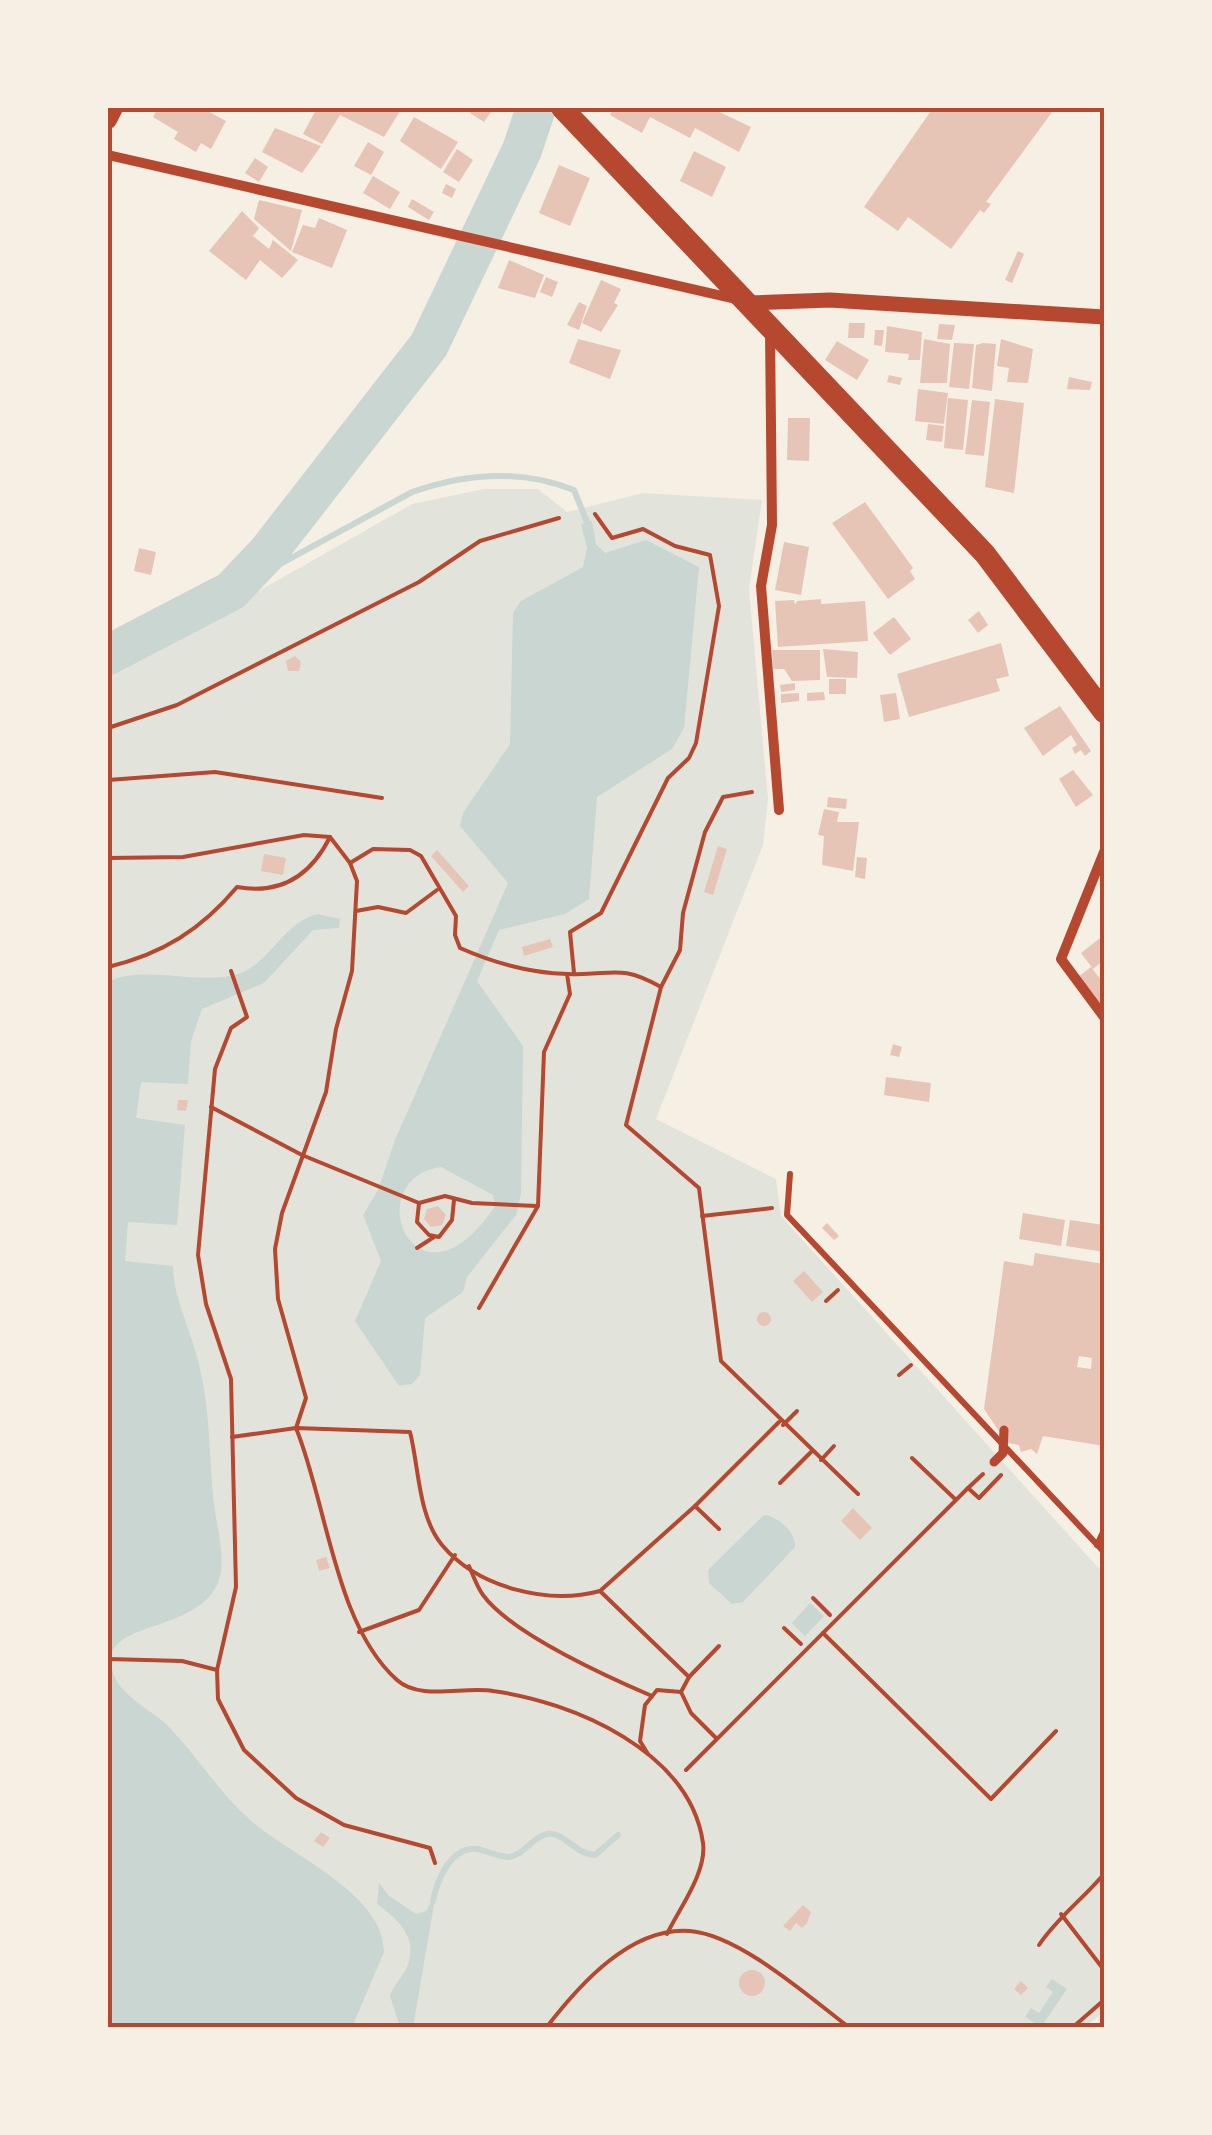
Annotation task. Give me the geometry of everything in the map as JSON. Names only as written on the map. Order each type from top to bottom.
[{"type":"highway","points":[[568,114],[985,554],[1104,712]]},
{"type":"main road","points":[[108,120],[114,108]]},
{"type":"street","points":[[108,155],[750,303],[830,300],[1104,317]]},
{"type":"street","points":[[770,324],[772,525],[761,586],[779,810]]},
{"type":"street","points":[[1104,852],[1060,959],[1104,1016]]},
{"type":"street","points":[[994,1462],[1003,1453],[1004,1430]]},
{"type":"lane","points":[[790,1174],[787,1214],[1104,1552]]},
{"type":"lane","points":[[1098,1544],[1104,1530]]},
{"type":"path","points":[[574,974],[570,932],[601,913],[668,778],[689,758],[696,743],[718,606],[710,554],[675,546],[644,529],[612,538],[596,514]]},
{"type":"path","points":[[108,728],[177,705],[418,582],[480,542],[559,518]]},
{"type":"path","points":[[108,780],[215,772],[382,798]]},
{"type":"path","points":[[752,792],[723,797],[704,832],[684,913],[680,950],[661,987],[626,1125],[699,1188],[722,1361],[781,1424],[858,1494]]},
{"type":"path","points":[[108,858],[183,856],[304,835],[330,837],[350,864],[357,881],[352,971],[336,1029],[334,1058],[275,1249],[278,1299],[306,1398],[296,1428],[314,1471],[346,1597],[359,1632],[400,1684],[422,1690],[488,1690],[560,1705],[650,1758]]},
{"type":"path","points":[[108,966],[172,947],[204,922],[237,887],[254,890],[283,884],[315,865],[330,837]]},
{"type":"path","points":[[350,864],[372,849],[410,850],[421,856],[437,890],[456,916],[454,935],[460,948],[494,964],[567,974],[633,972],[661,987]]},
{"type":"path","points":[[356,911],[378,906],[406,913],[437,890]]},
{"type":"path","points":[[232,971],[247,1018],[225,1039],[215,1068],[198,1255],[206,1304],[231,1378],[236,1587],[217,1670],[218,1699],[244,1750],[267,1776],[344,1825],[430,1848],[435,1862]]},
{"type":"path","points":[[479,1308],[538,1206],[544,1052],[570,994],[567,974]]},
{"type":"path","points":[[211,1107],[302,1155],[419,1203],[446,1196],[538,1206]]},
{"type":"path","points":[[418,1248],[449,1226],[454,1199]]},
{"type":"path","points":[[419,1203],[416,1222],[434,1237]]},
{"type":"path","points":[[702,1216],[788,1206]]},
{"type":"path","points":[[231,1437],[296,1428],[410,1432],[424,1506],[441,1544],[468,1565],[522,1592],[579,1597],[600,1591],[797,1410]]},
{"type":"path","points":[[821,1460],[834,1446]]},
{"type":"path","points":[[780,1484],[812,1452]]},
{"type":"path","points":[[912,1458],[956,1500]]},
{"type":"path","points":[[968,1488],[979,1498],[1015,1461]]},
{"type":"path","points":[[686,1770],[994,1462]]},
{"type":"path","points":[[695,1506],[719,1529]]},
{"type":"path","points":[[359,1632],[419,1610],[455,1555]]},
{"type":"path","points":[[468,1565],[483,1595],[504,1614],[590,1668],[652,1696]]},
{"type":"path","points":[[600,1591],[689,1677]]},
{"type":"path","points":[[813,1598],[830,1614]]},
{"type":"path","points":[[784,1628],[800,1644]]},
{"type":"path","points":[[823,1632],[991,1799],[1056,1731]]},
{"type":"path","points":[[681,1692],[689,1677],[719,1646]]},
{"type":"path","points":[[108,1659],[182,1661],[217,1670]]},
{"type":"path","points":[[666,1934],[697,1874],[704,1846],[692,1808],[640,1740],[645,1705],[657,1690],[681,1692]]},
{"type":"path","points":[[681,1692],[691,1713],[716,1738]]},
{"type":"path","points":[[1039,1946],[1060,1914],[1075,1908],[1104,1874]]},
{"type":"path","points":[[1060,1914],[1104,1970]]},
{"type":"path","points":[[546,2028],[607,1961],[666,1934],[690,1931],[749,1956],[850,2028]]},
{"type":"path","points":[[1072,2028],[1104,2000]]},
{"type":"shaded area","points":[[484,489],[538,489],[567,512],[643,493],[762,500],[749,589],[768,799],[763,845],[656,1119],[776,1179],[781,1216],[1104,1574],[1104,2012],[1083,2028],[108,2027],[108,668],[190,630],[412,504]]},
{"type":"shaded area","points":[[592,521],[596,544],[605,553],[646,540],[699,567],[684,728],[672,749],[597,797],[589,899],[565,914],[499,930],[477,981],[523,1046],[521,1194],[516,1215],[467,1277],[463,1292],[425,1318],[420,1375],[412,1384],[399,1386],[355,1321],[381,1261],[363,1215],[378,1190],[395,1140],[508,883],[460,826],[463,813],[510,744],[513,613],[521,601],[583,567],[587,548],[581,524]],"holes":[[[441,1167],[493,1195],[495,1206],[467,1239],[441,1252],[421,1249],[407,1236],[400,1216],[402,1195],[416,1177]]]},
{"type":"shaded area","points":[[318,914],[340,919],[339,928],[313,930],[264,983],[202,1009],[191,1041],[188,1084],[141,1082],[136,1118],[185,1125],[177,1225],[128,1222],[125,1261],[173,1266],[205,1395],[222,1562],[213,1593],[197,1608],[134,1634],[119,1643],[111,1656],[118,1683],[169,1727],[237,1808],[330,1876],[368,1911],[380,1930],[384,1952],[352,2027],[114,2028],[108,2025],[108,982],[138,975],[206,978],[238,974],[259,962],[295,925]]},
{"type":"shaded area","points":[[764,1515],[785,1526],[795,1547],[743,1602],[732,1604],[709,1583],[708,1570]]},
{"type":"shaded area","points":[[810,1603],[824,1616],[805,1636],[792,1623]]},
{"type":"shaded area","points":[[379,1883],[389,1896],[416,1914],[426,1911],[436,1893],[413,2027],[400,2027],[390,1996],[407,1967],[408,1938],[399,1923],[377,1904]]},
{"type":"shaded area","points":[[1052,1979],[1067,1989],[1041,2027],[1025,2017],[1031,2008],[1039,2013],[1053,1992],[1046,1987]]},
{"type":"building","points":[[158,108],[202,108],[226,121],[211,149],[201,143],[196,152],[174,139],[178,132],[153,117]]},
{"type":"building","points":[[317,108],[402,108],[384,137],[340,115],[322,144],[303,134]]},
{"type":"building","points":[[474,108],[493,109],[484,122],[470,113]]},
{"type":"building","points":[[614,108],[711,108],[751,127],[739,152],[695,128],[690,138],[650,117],[642,133],[610,115]]},
{"type":"building","points":[[933,108],[1055,108],[986,202],[991,204],[984,213],[980,210],[951,249],[908,217],[898,231],[864,207]]},
{"type":"building","points":[[414,117],[458,142],[441,169],[400,141]]},
{"type":"building","points":[[275,128],[321,146],[302,173],[262,152]]},
{"type":"building","points":[[368,142],[384,152],[371,175],[354,166]]},
{"type":"building","points":[[457,149],[473,160],[459,182],[443,172]]},
{"type":"building","points":[[694,151],[726,167],[712,197],[680,181]]},
{"type":"building","points":[[255,158],[268,167],[259,182],[245,173]]},
{"type":"building","points":[[559,165],[590,178],[570,226],[539,213]]},
{"type":"building","points":[[373,176],[400,192],[390,209],[363,193]]},
{"type":"building","points":[[446,184],[456,189],[452,198],[442,193]]},
{"type":"building","points":[[412,199],[434,212],[429,220],[408,207]]},
{"type":"building","points":[[259,200],[302,210],[291,251],[254,219]]},
{"type":"building","points":[[242,211],[259,228],[253,236],[269,249],[273,240],[298,260],[282,278],[260,260],[246,280],[209,251]]},
{"type":"building","points":[[319,218],[347,230],[332,268],[292,252],[303,225],[315,228]]},
{"type":"building","points":[[1018,251],[1024,254],[1012,283],[1005,280]]},
{"type":"building","points":[[509,260],[544,275],[535,298],[498,288]]},
{"type":"building","points":[[546,277],[558,282],[552,297],[540,292]]},
{"type":"building","points":[[601,280],[621,289],[614,303],[618,305],[601,332],[582,323]]},
{"type":"building","points":[[579,302],[587,306],[579,330],[567,325]]},
{"type":"building","points":[[849,323],[865,323],[864,338],[848,338]]},
{"type":"building","points":[[939,324],[955,325],[952,340],[937,339]]},
{"type":"building","points":[[887,326],[922,332],[920,360],[908,360],[909,354],[885,352]]},
{"type":"building","points":[[875,330],[884,330],[882,346],[874,345]]},
{"type":"building","points":[[578,339],[621,350],[610,379],[569,363]]},
{"type":"building","points":[[924,339],[950,344],[947,383],[920,383]]},
{"type":"building","points":[[1001,339],[1033,349],[1028,383],[1007,382],[1009,368],[997,366]]},
{"type":"building","points":[[837,341],[869,360],[857,380],[825,360]]},
{"type":"building","points":[[954,343],[974,344],[969,389],[949,387]]},
{"type":"building","points":[[996,344],[992,391],[972,388],[976,345]]},
{"type":"building","points":[[889,375],[902,378],[900,385],[887,382]]},
{"type":"building","points":[[1069,377],[1092,382],[1090,390],[1067,389]]},
{"type":"building","points":[[918,389],[948,393],[944,424],[915,421]]},
{"type":"building","points":[[948,398],[968,400],[963,450],[944,448]]},
{"type":"building","points":[[995,399],[1024,403],[1014,493],[985,487]]},
{"type":"building","points":[[972,400],[990,402],[984,456],[965,454]]},
{"type":"building","points":[[788,418],[810,418],[809,461],[787,460]]},
{"type":"building","points":[[928,424],[944,426],[942,442],[926,440]]},
{"type":"building","points":[[865,502],[913,568],[910,571],[915,579],[888,599],[832,523]]},
{"type":"building","points":[[784,542],[809,547],[801,595],[775,590]]},
{"type":"building","points":[[139,548],[156,552],[151,575],[134,571]]},
{"type":"building","points":[[821,599],[821,604],[865,601],[868,641],[778,647],[775,601],[794,600],[795,605],[797,601]]},
{"type":"building","points":[[979,611],[988,625],[978,633],[968,620]]},
{"type":"building","points":[[894,617],[911,639],[890,655],[873,633]]},
{"type":"building","points":[[1001,643],[1009,676],[996,679],[1000,691],[909,717],[897,674]]},
{"type":"building","points":[[823,649],[858,652],[857,678],[827,677]]},
{"type":"building","points":[[772,650],[820,650],[820,680],[792,681],[784,669],[773,669]]},
{"type":"building","points":[[295,656],[301,662],[299,671],[288,671],[286,661]]},
{"type":"building","points":[[829,679],[846,679],[846,694],[829,694]]},
{"type":"building","points":[[795,683],[795,690],[781,692],[780,685]]},
{"type":"building","points":[[824,692],[825,700],[807,701],[807,693]]},
{"type":"building","points":[[799,693],[799,701],[781,703],[781,694]]},
{"type":"building","points":[[896,693],[900,719],[884,722],[880,695]]},
{"type":"building","points":[[1060,706],[1091,751],[1085,756],[1081,750],[1075,754],[1072,748],[1077,745],[1071,735],[1043,756],[1024,728]]},
{"type":"building","points":[[1073,770],[1093,795],[1076,807],[1059,779]]},
{"type":"building","points":[[828,797],[847,799],[846,809],[827,807]]},
{"type":"building","points":[[824,809],[839,812],[837,822],[859,822],[853,871],[822,865],[824,836],[818,835]]},
{"type":"building","points":[[718,846],[727,849],[713,895],[704,892]]},
{"type":"building","points":[[437,850],[469,886],[463,892],[431,856]]},
{"type":"building","points":[[264,854],[286,858],[283,875],[261,871]]},
{"type":"building","points":[[857,857],[867,858],[865,879],[855,877]]},
{"type":"building","points":[[1104,935],[1104,960],[1093,969],[1081,953]]},
{"type":"building","points":[[550,939],[553,947],[524,956],[522,947]]},
{"type":"building","points":[[1091,967],[1104,984],[1102,1008],[1078,977]]},
{"type":"building","points":[[893,1044],[902,1047],[899,1057],[890,1055]]},
{"type":"building","points":[[886,1077],[931,1083],[929,1102],[884,1095]]},
{"type":"building","points":[[178,1100],[188,1100],[186,1111],[177,1110]]},
{"type":"building","points":[[438,1206],[446,1215],[442,1225],[431,1227],[424,1219],[427,1209]]},
{"type":"building","points":[[1023,1213],[1065,1220],[1061,1246],[1019,1239]]},
{"type":"building","points":[[1070,1220],[1104,1225],[1104,1252],[1066,1246]]},
{"type":"building","points":[[827,1223],[839,1236],[834,1240],[822,1228]]},
{"type":"building","points":[[1035,1253],[1104,1264],[1104,1446],[1043,1436],[1037,1454],[1031,1449],[1021,1452],[1019,1445],[1007,1443],[984,1409],[1004,1261],[1033,1266]],"holes":[[[1079,1356],[1092,1358],[1091,1369],[1077,1367]]]},
{"type":"building","points":[[804,1271],[823,1292],[812,1302],[793,1281]]},
{"type":"building","points":[[764,1312],[771,1319],[764,1326],[757,1319]]},
{"type":"building","points":[[853,1508],[872,1528],[860,1540],[841,1521]]},
{"type":"building","points":[[326,1557],[330,1568],[319,1571],[316,1560]]},
{"type":"building","points":[[321,1832],[330,1838],[323,1847],[314,1841]]},
{"type":"building","points":[[803,1905],[811,1912],[807,1923],[802,1928],[796,1923],[790,1931],[783,1926]]},
{"type":"building","points":[[752,1970],[761,1974],[765,1983],[761,1992],[752,1996],[743,1992],[739,1983],[743,1974]]},
{"type":"building","points":[[1021,1981],[1028,1988],[1021,1995],[1014,1989]]},
{"type":"waterway","points":[[108,655],[231,591],[268,552],[429,345],[522,150],[536,108]]},
{"type":"waterway","points":[[231,591],[412,492],[473,477],[514,476],[574,490],[587,522]]},
{"type":"waterway","points":[[433,1901],[447,1866],[468,1850],[509,1857],[539,1837],[551,1834],[595,1855],[618,1835]]}]
